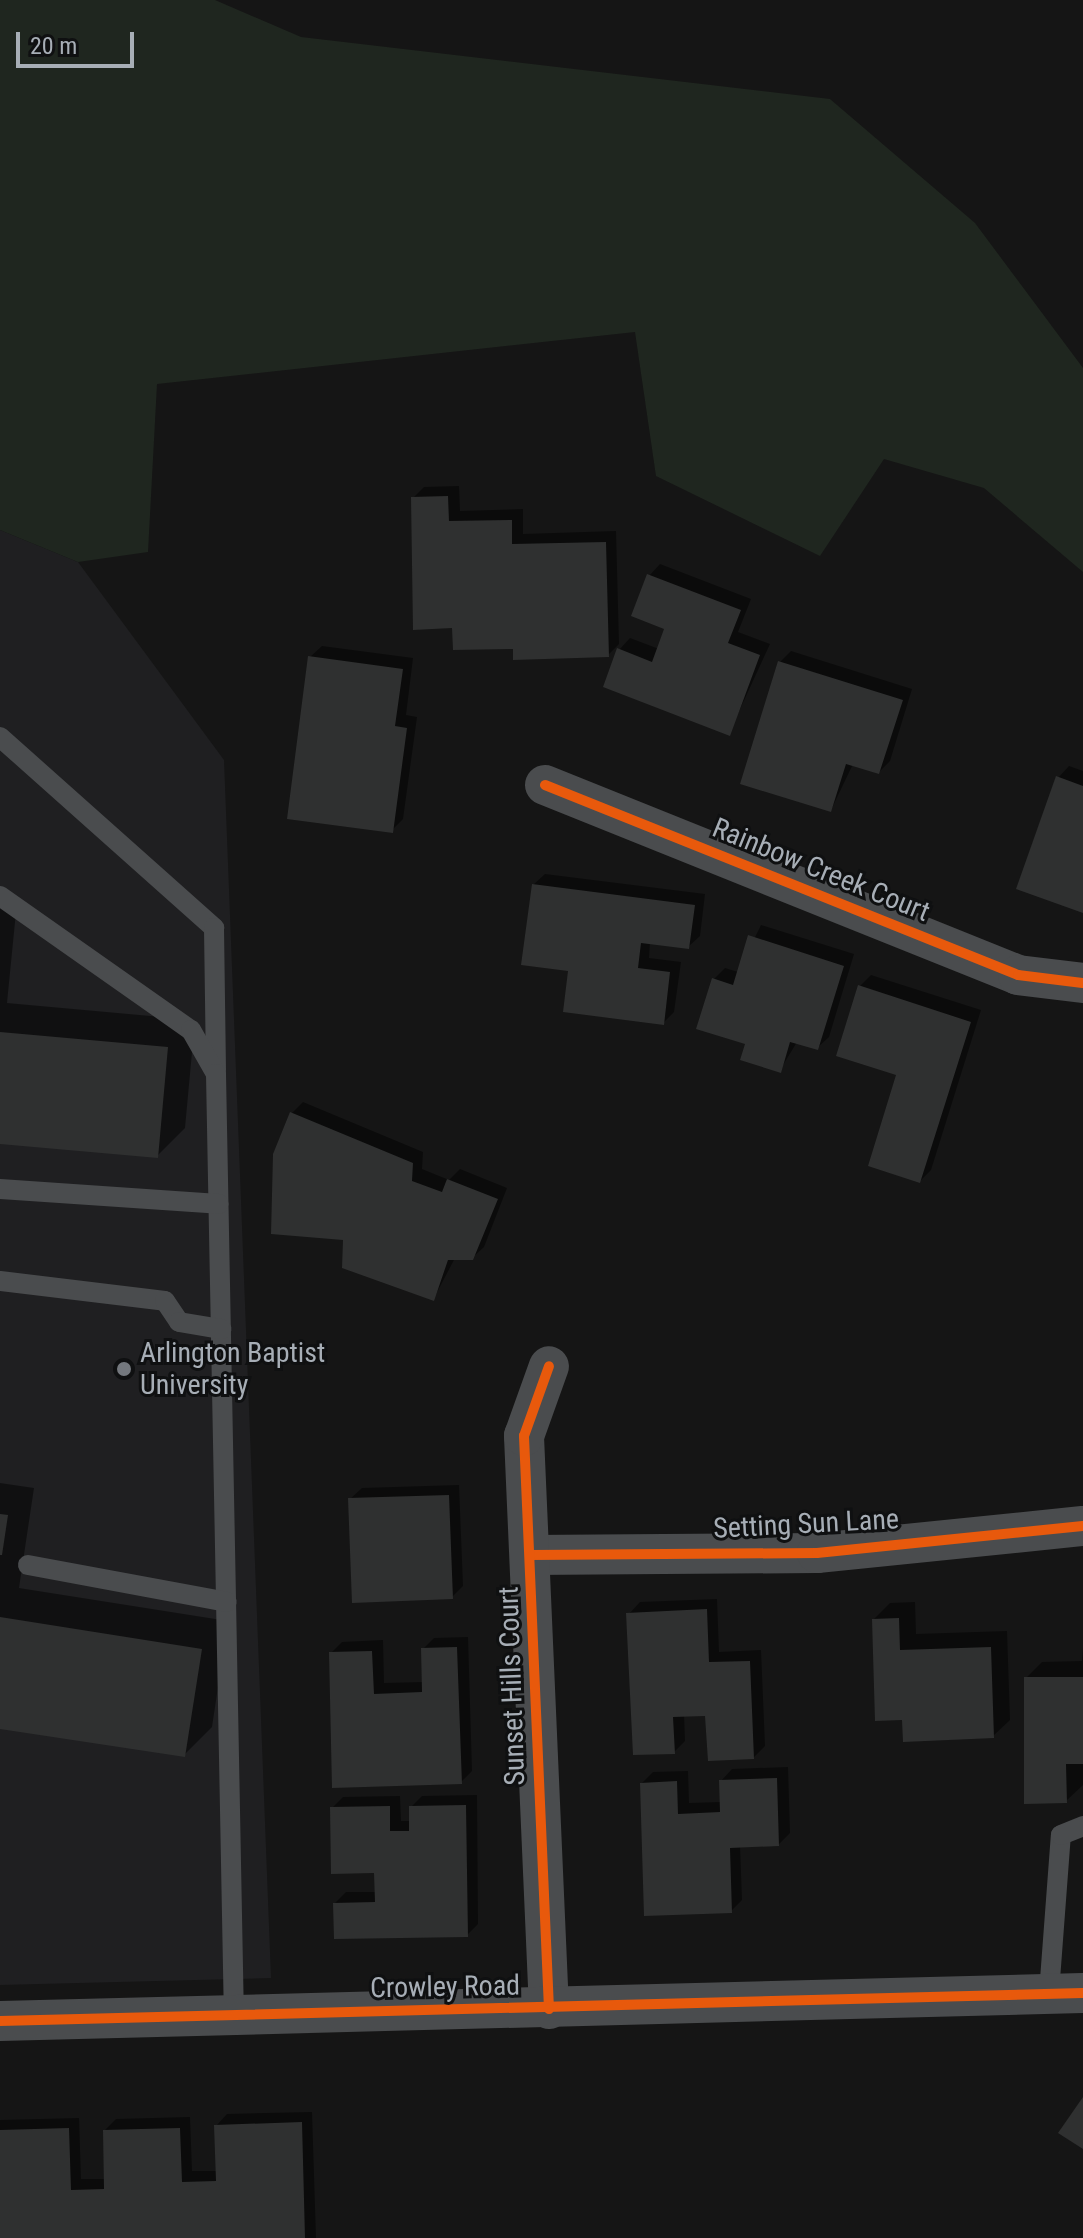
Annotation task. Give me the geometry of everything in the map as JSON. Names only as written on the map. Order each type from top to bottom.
[{"type":"street","name":"Rainbow Creek Court","points":[[545,785],[1018,975],[1083,983]]},
{"type":"street","name":"Sunset Hills Court","points":[[549,1366],[524,1436],[549,2009]]},
{"type":"street","name":"Setting Sun Lane","points":[[530,1555],[817,1553],[1083,1526]]},
{"type":"street","name":"Crowley Road","points":[[0,2021],[549,2009],[1066,1993]]},
{"type":"lane","points":[[0,737],[214,928],[234,2016]]},
{"type":"lane","points":[[0,896],[191,1030],[216,1074]]},
{"type":"lane","points":[[0,1189],[218,1204]]},
{"type":"lane","points":[[0,1281],[165,1301],[179,1322],[221,1329]]},
{"type":"lane","points":[[28,1565],[227,1602]]},
{"type":"lane","points":[[1066,1993],[1061,1835],[1083,1826]]},
{"type":"shaded area","points":[[0,0],[215,0],[301,37],[830,99],[975,223],[1083,368],[1083,572],[984,488],[884,459],[820,556],[656,476],[635,332],[157,384],[148,552],[78,562],[0,530]]},
{"type":"shaded area","name":"Arlington Baptist University","points":[[0,530],[78,562],[224,760],[271,1978],[0,1985]]},
{"type":"building","points":[[448,496],[449,521],[512,520],[512,544],[606,542],[609,657],[513,660],[513,649],[453,650],[452,628],[413,630],[411,497]]},
{"type":"building","points":[[647,574],[741,610],[728,643],[760,655],[730,736],[603,687],[617,648],[652,662],[664,629],[631,616]]},
{"type":"building","points":[[308,656],[403,669],[395,726],[407,728],[393,833],[287,819]]},
{"type":"building","points":[[778,661],[903,700],[879,774],[846,764],[831,812],[740,784]]},
{"type":"building","points":[[1056,776],[1083,786],[1083,913],[1016,889]]},
{"type":"building","points":[[532,884],[695,905],[689,949],[641,943],[638,968],[670,972],[664,1025],[563,1012],[568,971],[521,965]]},
{"type":"building","points":[[748,935],[844,966],[818,1050],[790,1042],[781,1073],[740,1060],[745,1044],[696,1029],[712,978],[733,985]]},
{"type":"building","points":[[858,985],[971,1022],[920,1183],[868,1166],[896,1075],[836,1056]]},
{"type":"building","points":[[0,1032],[168,1047],[158,1158],[0,1144]]},
{"type":"building","points":[[290,1112],[413,1163],[412,1181],[442,1192],[447,1179],[498,1199],[473,1260],[448,1260],[434,1301],[342,1268],[343,1240],[271,1234],[273,1154]]},
{"type":"building","points":[[449,1495],[453,1599],[352,1603],[348,1498]]},
{"type":"building","points":[[0,1514],[8,1515],[2,1555],[0,1555]]},
{"type":"building","points":[[707,1609],[709,1662],[750,1661],[754,1759],[708,1761],[705,1716],[673,1717],[675,1754],[633,1755],[626,1613]]},
{"type":"building","points":[[0,1617],[202,1649],[185,1757],[0,1729]]},
{"type":"building","points":[[899,1618],[900,1650],[991,1647],[994,1738],[903,1742],[902,1720],[875,1721],[872,1619]]},
{"type":"building","points":[[457,1647],[462,1784],[332,1788],[329,1652],[372,1651],[374,1694],[422,1692],[421,1648]]},
{"type":"building","points":[[1024,1677],[1083,1677],[1083,1764],[1066,1764],[1067,1803],[1024,1804]]},
{"type":"building","points":[[777,1778],[779,1846],[730,1848],[732,1913],[644,1916],[640,1783],[677,1781],[678,1814],[720,1812],[719,1780]]},
{"type":"building","points":[[466,1805],[468,1937],[334,1939],[333,1903],[375,1902],[374,1873],[331,1874],[330,1807],[390,1806],[390,1831],[409,1831],[409,1806]]},
{"type":"building","points":[[1083,2097],[1083,2149],[1058,2133]]},
{"type":"building","points":[[302,2122],[305,2238],[0,2238],[0,2130],[69,2128],[71,2190],[104,2189],[103,2130],[180,2128],[182,2182],[216,2181],[214,2125]]},
{"type":"cycle path","points":[[545,785],[1018,975],[1083,983]]},
{"type":"cycle path","points":[[549,1366],[524,1436],[549,2009]]},
{"type":"cycle path","points":[[530,1555],[817,1553],[1083,1526]]},
{"type":"cycle path","points":[[0,2021],[1083,1993]]},
{"type":"place","name":"Arlington Baptist University","points":[[124,1369]]}]
